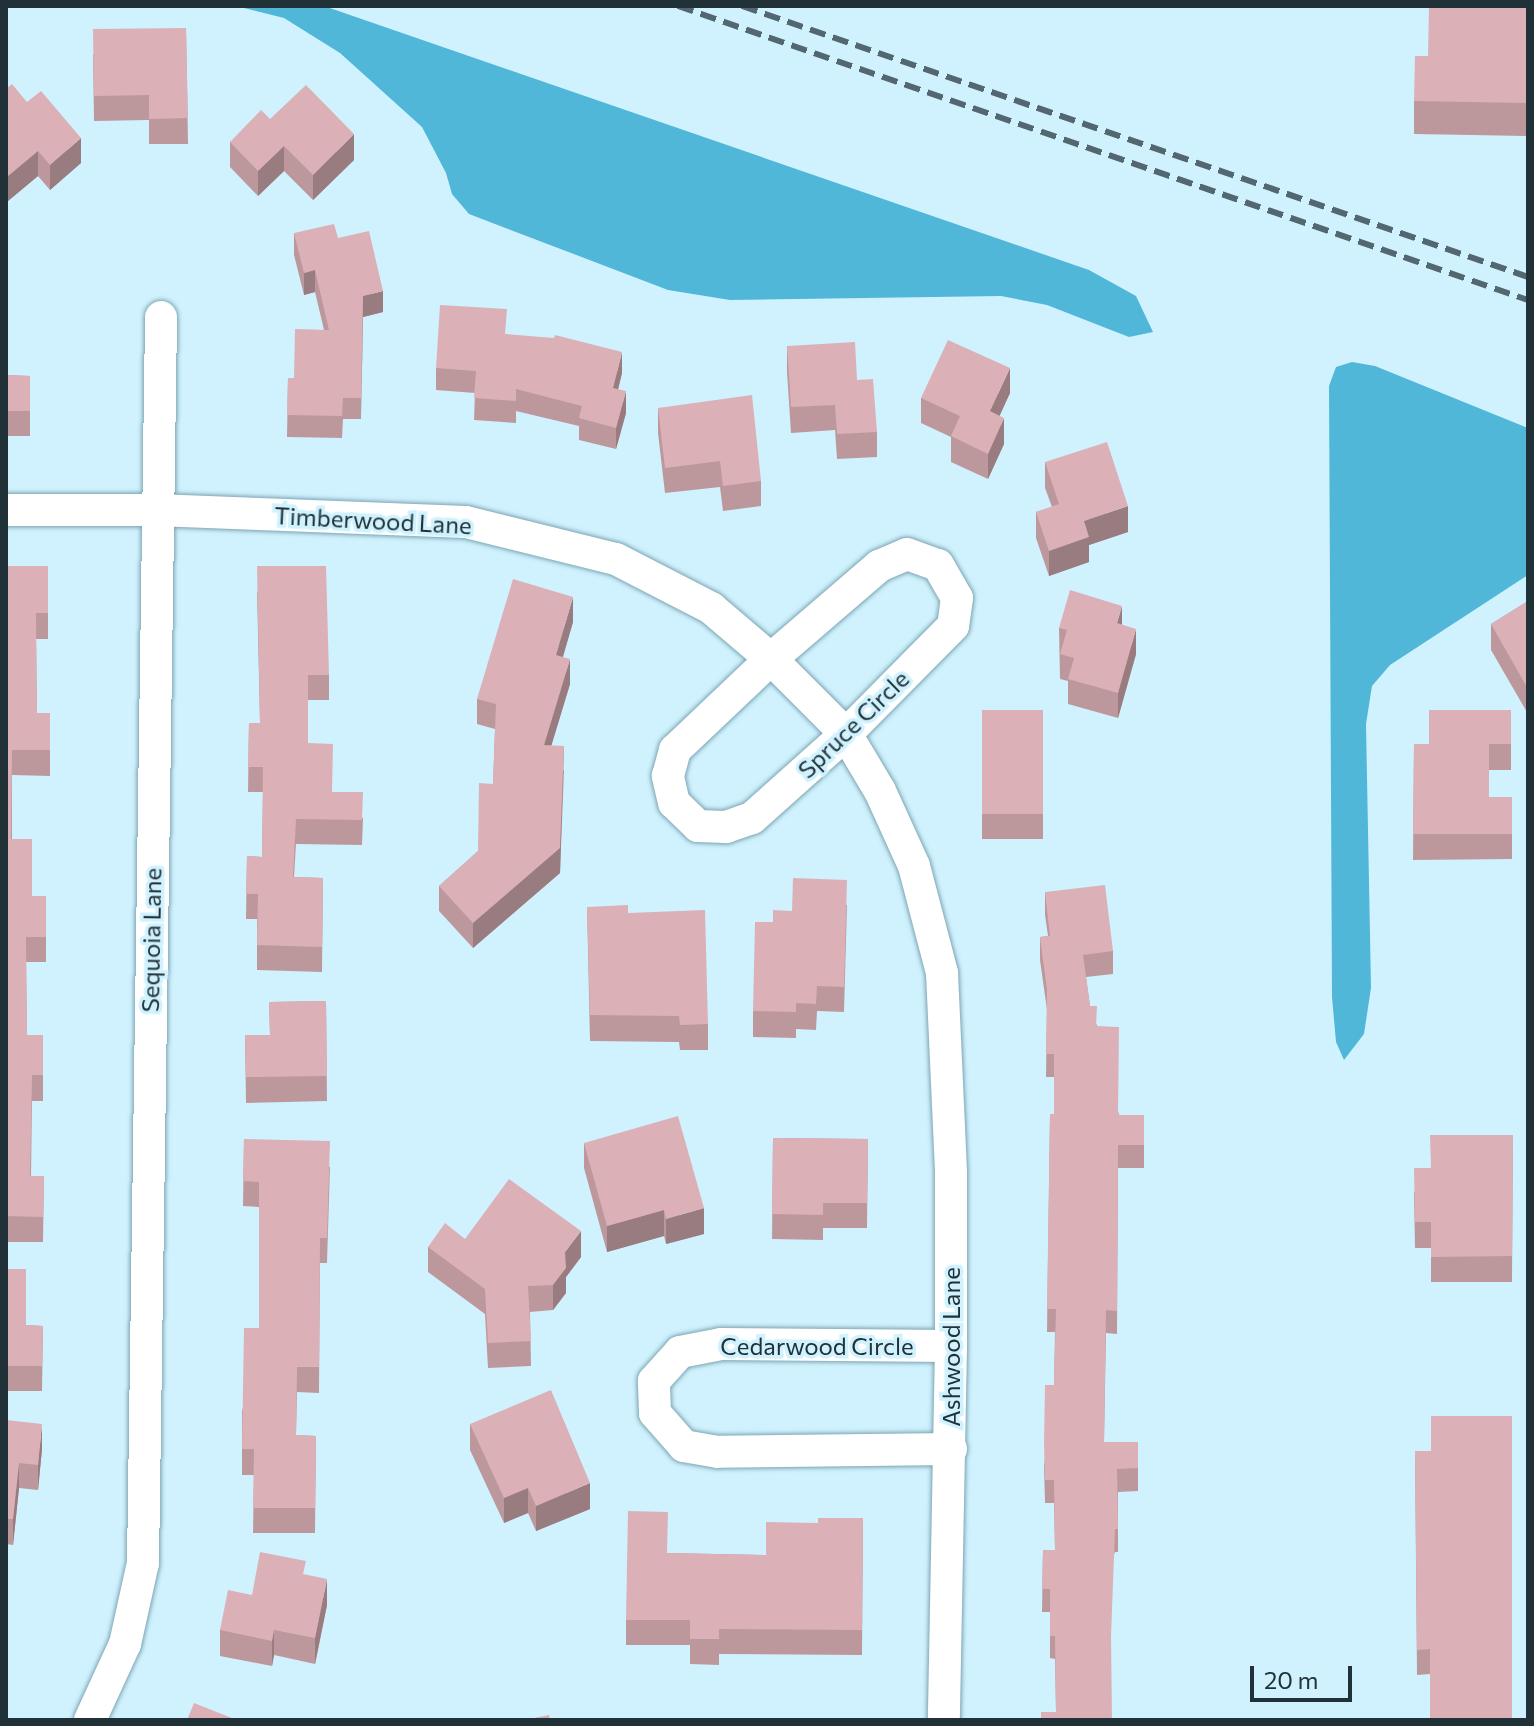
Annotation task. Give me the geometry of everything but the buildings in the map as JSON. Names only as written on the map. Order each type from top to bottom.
[{"type":"street","name":"Sequoia Lane","points":[[90,1720],[125,1644],[143,1563],[161,317]]},
{"type":"street","name":"Timberwood Lane","points":[[6,510],[156,510],[466,522],[616,559],[711,608],[771,659],[846,734],[880,791],[914,866],[942,973]]},
{"type":"street","name":"Spruce Circle","points":[[907,554],[938,565],[957,598],[953,626],[846,734],[752,818],[726,827],[698,826],[674,803],[668,776],[675,750],[771,659],[879,566],[907,554]]},
{"type":"street","name":"Ashwood Lane","points":[[942,973],[951,1172],[951,1449],[944,1720]]},
{"type":"street","name":"Cedarwood Circle","points":[[951,1346],[721,1344],[680,1352],[654,1381],[655,1413],[684,1446],[718,1452],[951,1449]]},
{"type":"water","points":[[236,6],[324,6],[1089,270],[1136,296],[1153,332],[1129,337],[1047,305],[1001,296],[730,300],[668,290],[469,214],[452,194],[446,173],[422,127],[340,53],[284,18]]},
{"type":"water","points":[[1352,362],[1375,366],[1528,428],[1528,575],[1390,665],[1372,686],[1366,724],[1371,988],[1364,1034],[1344,1060],[1336,1042],[1332,997],[1329,386],[1336,367]]},
{"type":"railway","points":[[678,6],[1528,300]]},
{"type":"railway","points":[[742,6],[1528,277]]}]
